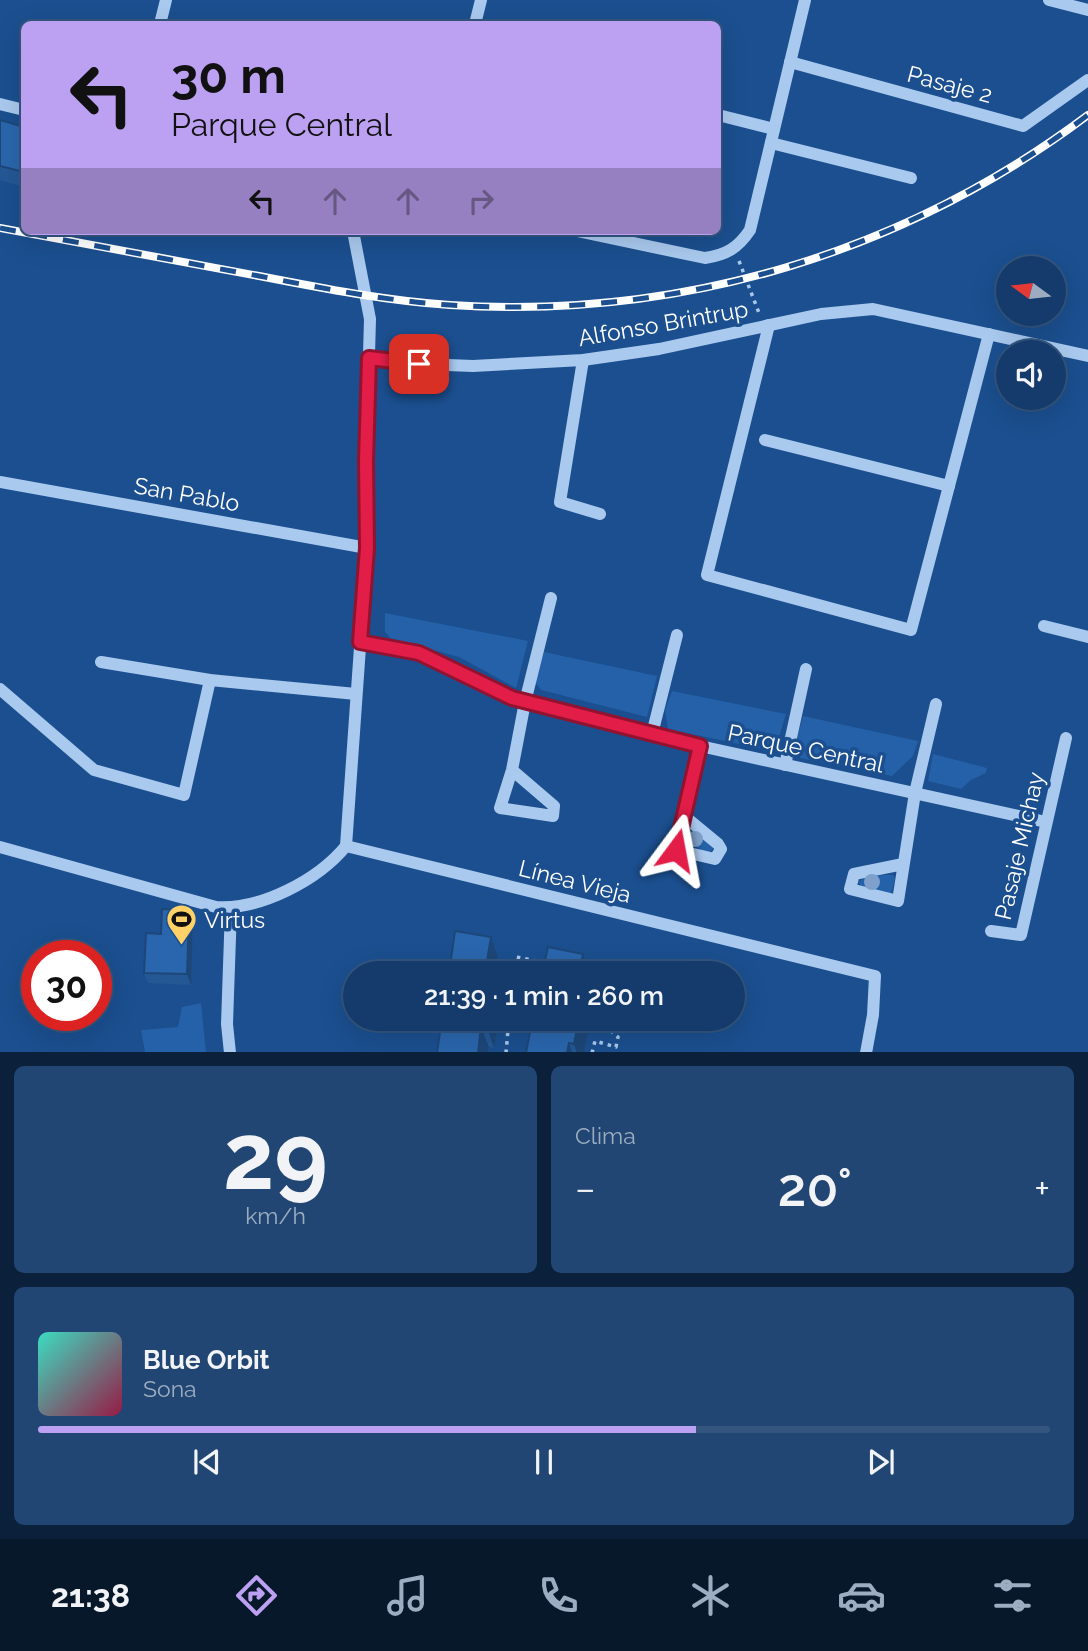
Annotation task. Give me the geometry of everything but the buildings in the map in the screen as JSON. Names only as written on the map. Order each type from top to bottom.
[{"type":"street","points":[[161,21],[166,0]]},
{"type":"street","points":[[476,21],[481,0]]},
{"type":"street","points":[[596,235],[705,258],[720,256],[734,249],[750,230],[805,0]]},
{"type":"street","points":[[1049,0],[1088,10]]},
{"type":"street","name":"Pasaje 2","points":[[790,61],[1023,126],[1088,80]]},
{"type":"street","points":[[0,104],[21,109]]},
{"type":"street","points":[[721,116],[774,129]]},
{"type":"street","points":[[771,143],[911,178]]},
{"type":"street","points":[[0,847],[231,908],[278,896],[322,869],[346,846],[367,548],[366,461],[370,319],[354,235]]},
{"type":"street","name":"Alfonso Brintrup","points":[[369,358],[397,363],[463,366],[583,360],[659,349],[821,314],[873,309],[1088,356]]},
{"type":"street","points":[[767,326],[707,575],[911,631],[989,334]]},
{"type":"street","points":[[583,360],[560,502],[600,514]]},
{"type":"street","points":[[765,440],[949,486]]},
{"type":"street","name":"San Pablo","points":[[0,482],[367,548]]},
{"type":"street","points":[[512,770],[554,806],[554,816],[500,807],[512,770],[551,598]]},
{"type":"street","points":[[1044,626],[1088,636]]},
{"type":"street","points":[[652,734],[677,635]]},
{"type":"street","name":"Parque Central","points":[[360,642],[419,653],[512,698],[526,702],[700,746],[1046,822]]},
{"type":"street","points":[[101,662],[210,680],[356,694]]},
{"type":"street","points":[[785,765],[806,669]]},
{"type":"street","points":[[0,689],[94,770],[184,795],[210,680]]},
{"type":"street","points":[[903,864],[915,793],[936,704]]},
{"type":"street","name":"Pasaje Michay","points":[[990,931],[1021,936],[1066,738]]},
{"type":"street","points":[[684,816],[700,746]]},
{"type":"street","name":"Línea Vieja","points":[[346,846],[875,976],[873,1016],[866,1052]]},
{"type":"street","points":[[230,1052],[227,1024],[231,908]]},
{"type":"path","points":[[734,249],[767,326]]},
{"type":"path","points":[[516,961],[516,957],[536,961]]},
{"type":"path","points":[[506,1052],[508,1031]]},
{"type":"path","points":[[592,1052],[594,1041],[616,1047],[618,1037],[611,1031]]},
{"type":"shaded area","points":[[385,613],[528,641],[516,688],[459,657],[390,638],[385,631]]},
{"type":"shaded area","points":[[544,652],[657,676],[647,717],[541,690],[535,682]]},
{"type":"shaded area","points":[[672,691],[786,714],[776,747],[768,750],[668,729],[665,710]]},
{"type":"shaded area","points":[[803,716],[918,741],[913,756],[892,776],[800,758],[795,746]]},
{"type":"shaded area","points":[[933,754],[987,768],[986,773],[971,780],[961,789],[928,781]]},
{"type":"shaded area","points":[[693,830],[712,845],[713,849],[707,854],[700,852],[700,849],[690,843]]},
{"type":"shaded area","points":[[893,875],[895,878],[891,894],[863,888],[858,882],[863,879]]},
{"type":"shaded area","points":[[201,1003],[206,1052],[145,1052],[141,1030],[178,1027],[182,1007]]},
{"type":"railway","points":[[38,235],[402,300],[450,305],[536,307],[621,301],[704,288],[786,267],[866,240],[943,205],[1017,163],[1088,115]]},
{"type":"railway","points":[[0,228],[21,232]]},
{"type":"place","name":"Virtus","points":[[181,946]]},
{"type":"route","points":[[419,364],[369,358],[367,548],[360,642],[419,653],[512,698],[700,746],[676,850]]}]
